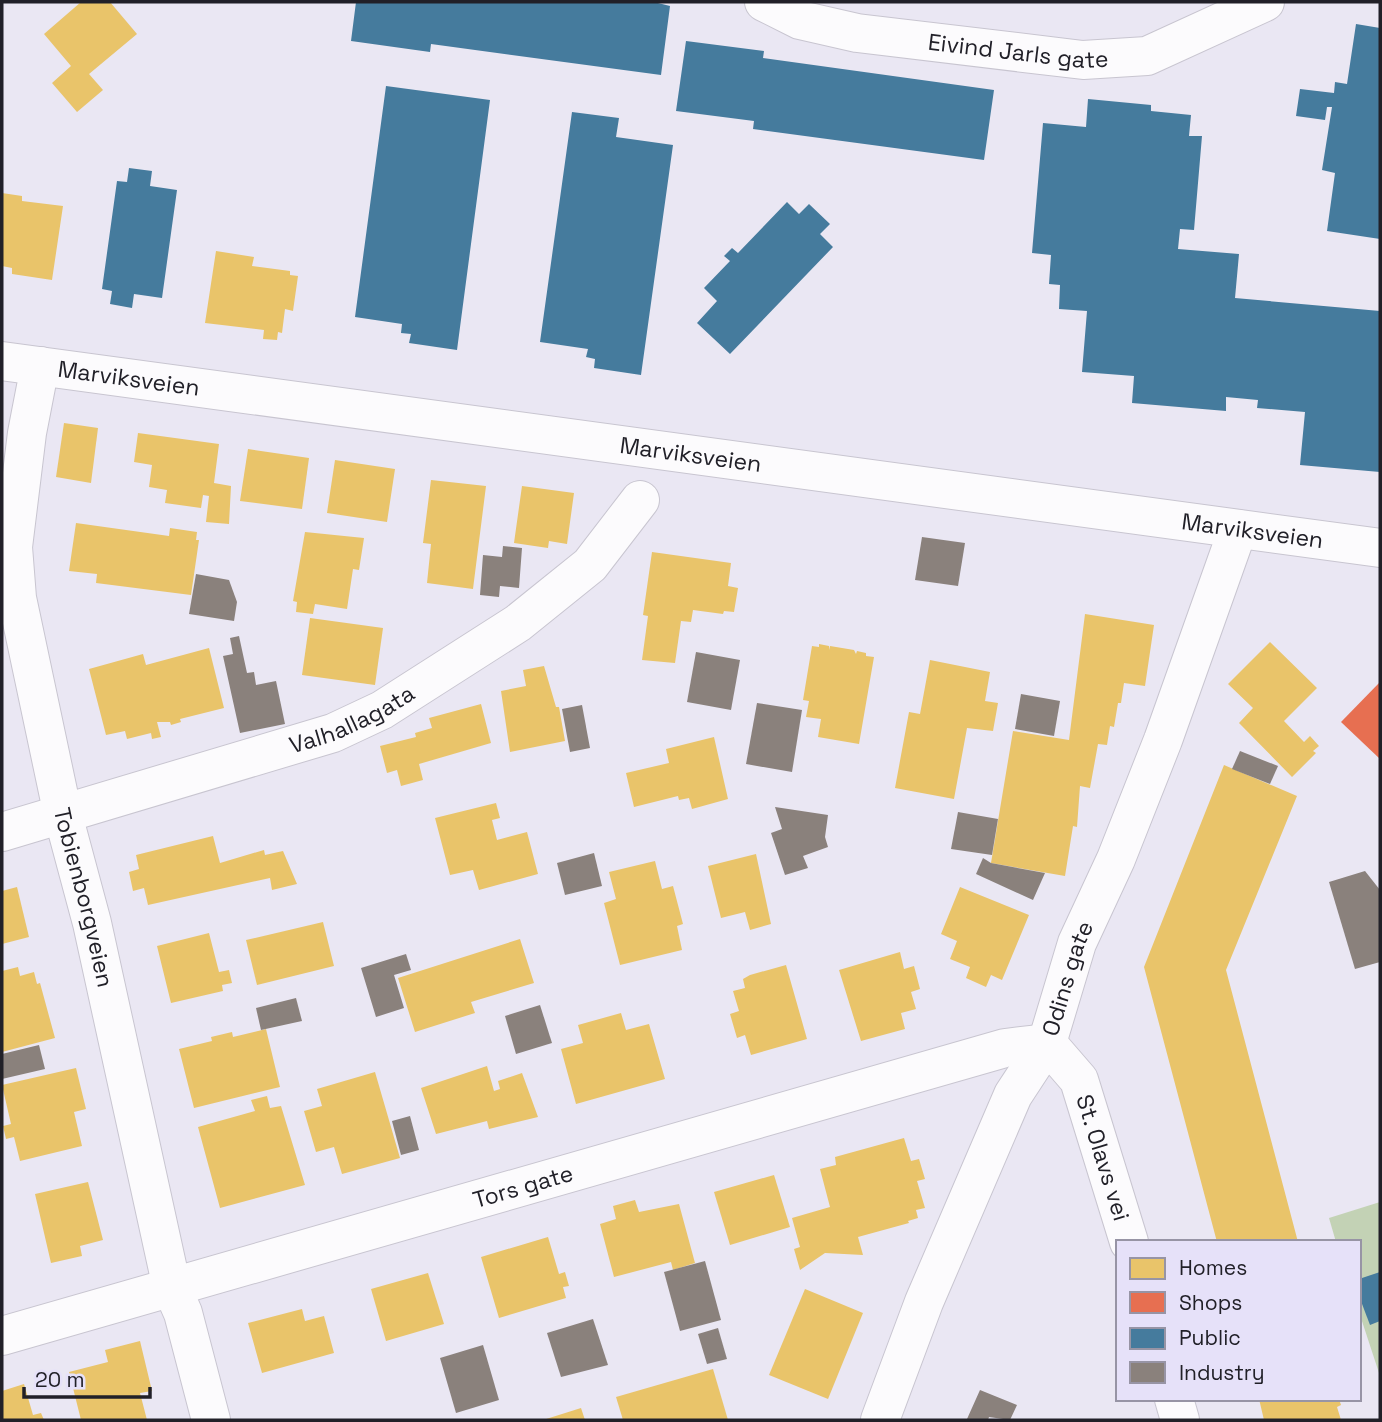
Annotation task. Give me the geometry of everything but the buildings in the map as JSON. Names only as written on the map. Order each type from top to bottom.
[{"type":"street","name":"Eivind Jarls gate","points":[[764,2],[800,20],[857,33],[1083,60],[1147,56],[1265,2]]},
{"type":"street","name":"Marviksveien","points":[[2,361],[1380,548]]},
{"type":"street","name":"Tobienborgveien","points":[[40,366],[27,433],[13,547],[18,598],[63,815],[92,923],[172,1288],[183,1313],[211,1420]]},
{"type":"street","name":"Valhallagata","points":[[2,832],[334,733],[382,710],[517,624],[590,565],[640,500]]},
{"type":"street","name":"Odins gate","points":[[880,1420],[924,1302],[1013,1095],[1047,1043],[1077,943],[1116,859],[1163,740],[1238,529]]},
{"type":"street","name":"St. Olavs vei","points":[[1047,1043],[1079,1080],[1128,1240]]},
{"type":"street","name":"Tors gate","points":[[2,1336],[1005,1048],[1047,1043]]},
{"type":"street","points":[[1175,1401],[1180,1420]]},
{"type":"green space","points":[[1380,1202],[1380,1376],[1361,1318],[1361,1240],[1335,1240],[1329,1218]]}]
